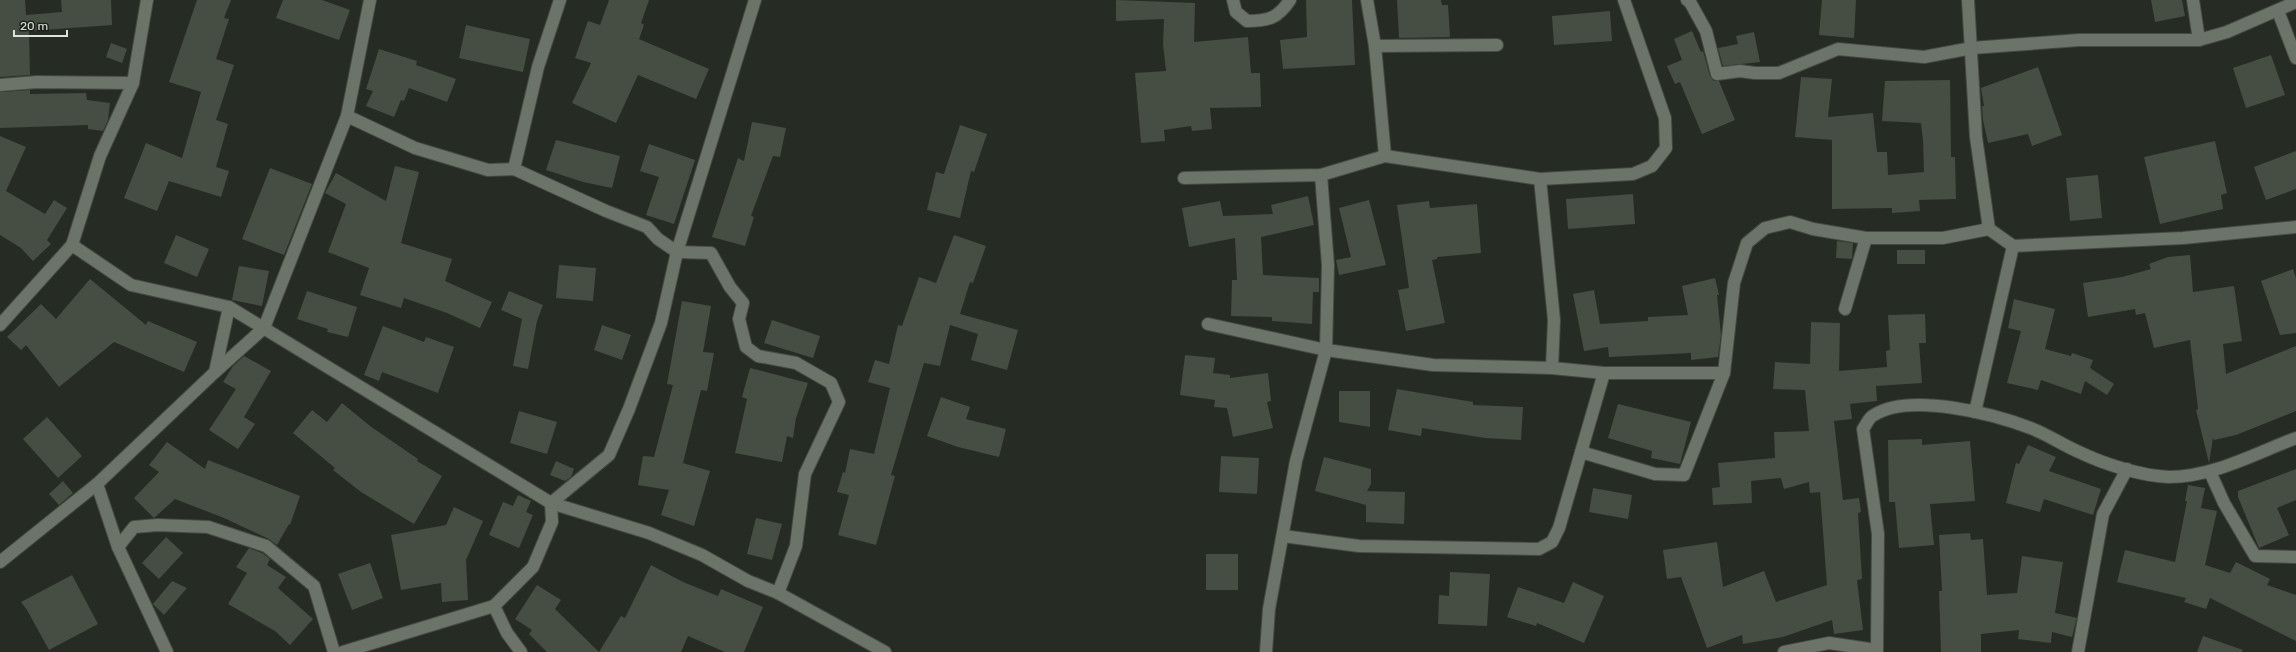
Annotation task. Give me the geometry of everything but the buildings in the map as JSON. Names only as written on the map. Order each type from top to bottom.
[{"type":"street","points":[[0,326],[72,245],[100,156],[133,83],[147,0]]},
{"type":"street","points":[[0,562],[97,484],[215,372],[264,328],[347,116],[370,0]]},
{"type":"street","points":[[514,169],[538,67],[560,0]]},
{"type":"street","points":[[551,503],[609,455],[661,323],[677,252],[731,82],[755,0]]},
{"type":"street","points":[[1233,0],[1236,12],[1247,21],[1265,21],[1282,13],[1290,0]]},
{"type":"street","points":[[1367,0],[1375,46],[1385,156]]},
{"type":"street","points":[[1184,178],[1321,175],[1385,156],[1540,179],[1633,174],[1652,166],[1666,148],[1665,118],[1624,0]]},
{"type":"street","points":[[1687,0],[1706,31],[1717,74],[1740,71],[1755,73],[1779,73],[1838,49],[1924,57],[1972,48],[2079,40],[2199,40],[2227,32],[2296,2]]},
{"type":"street","points":[[1968,0],[1976,137],[1989,229]]},
{"type":"street","points":[[2193,0],[2199,40]]},
{"type":"street","points":[[2278,11],[2296,58]]},
{"type":"street","points":[[1375,46],[1498,45]]},
{"type":"street","points":[[0,85],[37,82],[133,83]]},
{"type":"street","points":[[347,116],[415,148],[488,170],[514,169],[606,211],[647,226],[658,239],[677,252],[711,252],[730,287],[743,303],[739,320],[746,347],[758,356],[796,363],[831,383],[838,402],[805,474],[796,546],[778,594]]},
{"type":"street","points":[[1266,652],[1269,609],[1296,461],[1326,350],[1328,265],[1321,175]]},
{"type":"street","points":[[1540,179],[1554,320],[1552,368]]},
{"type":"street","points":[[1581,452],[1655,474],[1684,475],[1724,373],[1734,283],[1747,243],[1765,228],[1790,222],[1812,229],[1866,238],[1943,238],[1989,229],[2013,246],[2183,238],[2296,227]]},
{"type":"street","points":[[1846,308],[1866,238]]},
{"type":"street","points":[[72,245],[131,285],[229,307],[551,503],[648,533],[702,556],[748,581],[778,594],[885,652]]},
{"type":"street","points":[[1975,412],[2013,246]]},
{"type":"street","points":[[215,372],[229,307]]},
{"type":"street","points":[[1208,324],[1326,350],[1433,365],[1552,368],[1604,373],[1724,373]]},
{"type":"street","points":[[1282,536],[1359,546],[1539,549],[1552,542],[1559,528],[1604,373]]},
{"type":"street","points":[[1784,652],[1829,643],[1876,651],[1878,534],[1863,429],[1872,416],[1877,413],[1913,404],[1975,412],[2033,429],[2080,453],[2127,469],[2169,477],[2210,472],[2296,438]]},
{"type":"street","points":[[2078,652],[2103,514],[2127,469]]},
{"type":"street","points":[[2210,472],[2224,503],[2255,556],[2296,558]]},
{"type":"street","points":[[97,484],[118,547],[167,652]]},
{"type":"street","points":[[343,652],[494,606],[533,567],[552,522],[551,503]]},
{"type":"street","points":[[118,547],[134,527],[158,525],[208,527],[266,546],[314,586],[334,652]]},
{"type":"street","points":[[494,606],[508,633],[521,652]]}]
